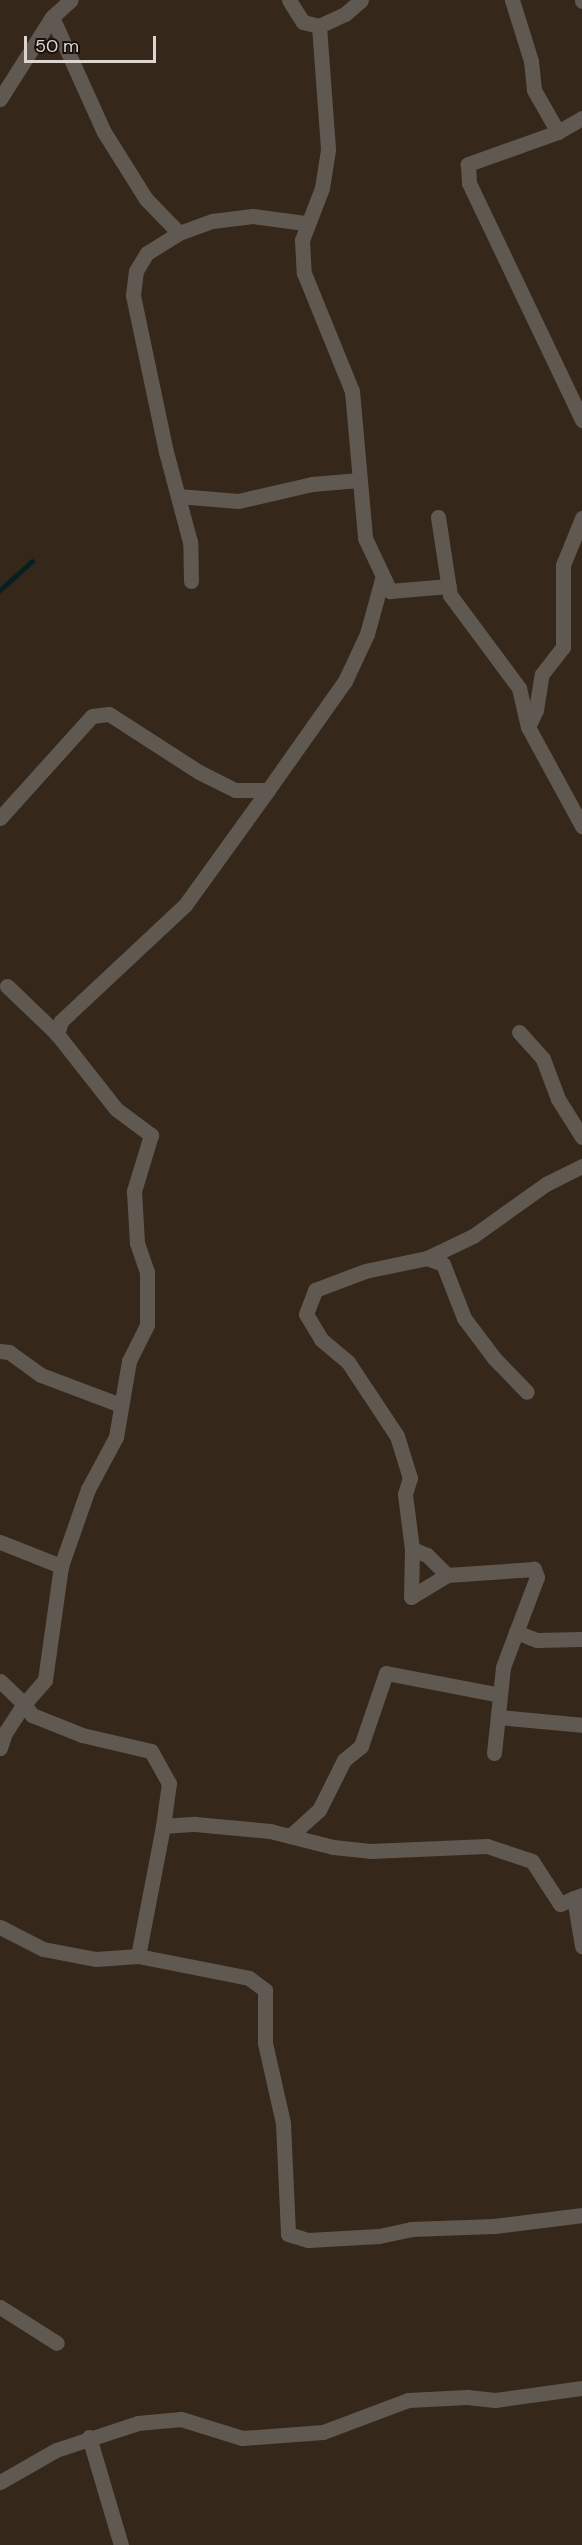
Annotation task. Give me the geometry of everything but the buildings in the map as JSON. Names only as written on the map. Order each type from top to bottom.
[{"type":"street","points":[[0,99],[52,17],[71,0]]},
{"type":"street","points":[[289,0],[303,22],[319,26],[345,14],[361,0]]},
{"type":"street","points":[[512,0],[531,61],[534,90],[558,132]]},
{"type":"street","points":[[52,17],[104,132],[146,199],[178,233]]},
{"type":"street","points":[[319,26],[328,150],[322,188],[305,224],[304,273],[352,391],[365,538],[382,579],[390,591],[449,586]]},
{"type":"street","points":[[582,118],[558,132],[468,164],[469,183],[582,420]]},
{"type":"street","points":[[191,581],[190,542],[133,295],[136,271],[147,253],[178,233],[212,221],[253,216],[305,224]]},
{"type":"street","points":[[178,496],[238,501],[312,484],[359,480]]},
{"type":"street","points":[[438,517],[450,595],[474,632],[519,688],[528,727],[582,826]]},
{"type":"street","points":[[528,727],[536,710],[542,674],[563,647],[563,565],[582,518]]},
{"type":"street","points":[[57,1034],[61,1022],[185,905],[226,853],[345,681],[367,634],[382,579]]},
{"type":"street","points":[[0,818],[92,716],[109,714],[198,772],[235,790],[268,790]]},
{"type":"street","points":[[0,1748],[5,1733],[24,1704],[45,1680],[61,1566],[88,1489],[116,1437],[129,1361],[147,1324],[147,1272],[137,1243],[134,1191],[151,1135],[116,1109],[57,1034],[7,986]]},
{"type":"street","points":[[519,1032],[543,1059],[558,1099],[582,1137]]},
{"type":"street","points":[[494,1753],[503,1667],[537,1577],[534,1569],[447,1575],[411,1598],[412,1550],[405,1494],[410,1478],[397,1436],[348,1362],[321,1339],[306,1314],[315,1290],[365,1271],[427,1258],[473,1236],[546,1184],[579,1173]]},
{"type":"street","points":[[427,1258],[443,1264],[464,1318],[494,1358],[527,1392]]},
{"type":"street","points":[[0,1351],[9,1352],[41,1375],[121,1405]]},
{"type":"street","points":[[0,1542],[61,1566]]},
{"type":"street","points":[[412,1550],[427,1555],[447,1575]]},
{"type":"street","points":[[516,1632],[537,1640],[582,1639]]},
{"type":"street","points":[[290,1836],[319,1810],[344,1760],[361,1746],[386,1673],[500,1695]]},
{"type":"street","points":[[0,1681],[32,1714],[82,1735],[151,1751],[169,1783],[138,1956]]},
{"type":"street","points":[[498,1718],[582,1725]]},
{"type":"street","points":[[163,1826],[195,1824],[290,1836],[333,1847],[370,1851],[487,1846],[532,1861],[560,1904],[578,1896],[582,1946]]},
{"type":"street","points":[[0,1927],[43,1949],[96,1959],[138,1956],[249,1978],[265,1990],[265,2043],[283,2123],[288,2234],[308,2240],[379,2236],[582,2215]]},
{"type":"street","points":[[0,2307],[57,2343]]},
{"type":"street","points":[[0,2482],[56,2450],[89,2437],[138,2423],[181,2419],[242,2438],[323,2432],[408,2400],[467,2397],[495,2400],[582,2388]]},
{"type":"street","points":[[89,2437],[121,2545]]},
{"type":"waterway","points":[[0,590],[32,561]]}]
